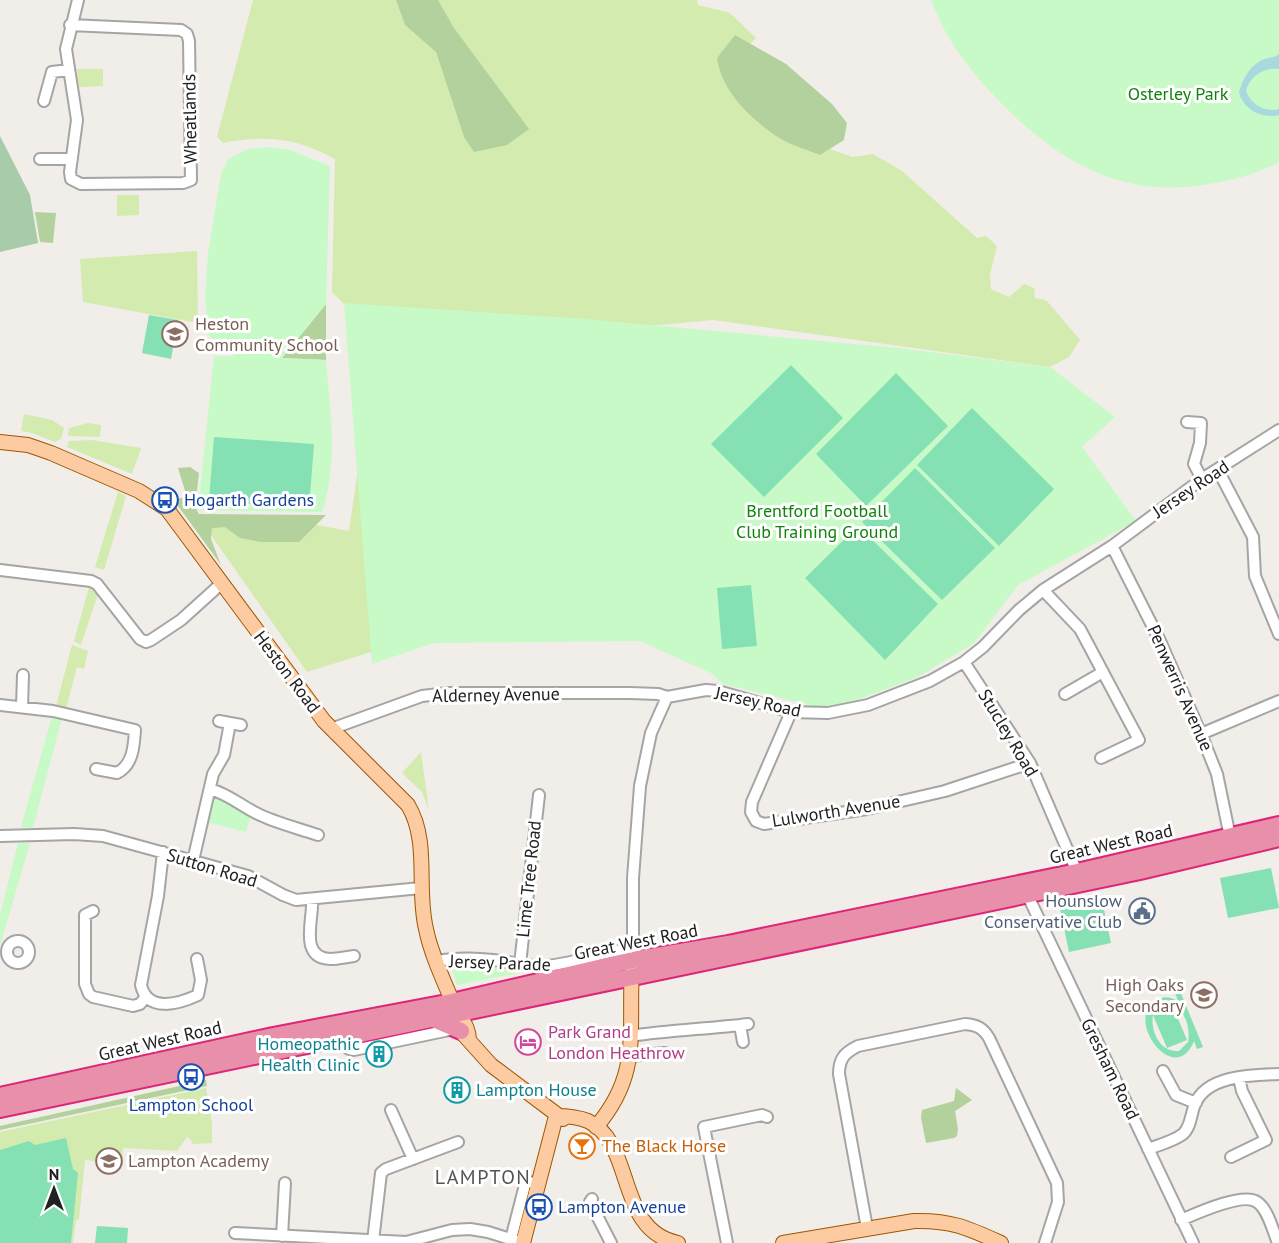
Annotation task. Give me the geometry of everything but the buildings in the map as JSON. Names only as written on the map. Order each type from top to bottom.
[{"type":"highway","name":"Great West Road","points":[[0,1096],[273,1036],[459,1023],[608,983],[632,965],[1077,872],[1279,825]]},
{"type":"highway","name":"Great West Road","points":[[0,1109],[346,1041],[431,1018],[459,1023],[559,973],[632,965],[1027,894],[1140,871],[1279,838]]},
{"type":"main road","name":"Heston Road","points":[[0,442],[24,444],[41,449],[139,490],[156,500],[176,519],[296,686],[331,729],[395,790],[417,822],[426,931],[459,1023]]},
{"type":"main road","points":[[459,1023],[491,1065],[556,1116],[577,1126],[596,1127],[607,1114],[624,1082],[630,1056],[632,965]]},
{"type":"main road","points":[[608,983],[621,993],[630,1018]]},
{"type":"main road","points":[[519,1241],[538,1184],[556,1116]]},
{"type":"main road","points":[[596,1127],[609,1139],[629,1195],[641,1216],[658,1240],[678,1243]]},
{"type":"main road","points":[[783,1243],[914,1221],[949,1222],[964,1226],[1001,1243]]},
{"type":"street","name":"Wheatlands","points":[[70,25],[181,30],[187,34],[189,41],[191,180],[183,183],[81,184],[71,179],[76,120],[66,49],[70,25],[78,0]]},
{"type":"street","points":[[44,101],[52,72],[69,70]]},
{"type":"street","points":[[40,159],[71,159]]},
{"type":"street","points":[[1187,422],[1202,419],[1200,443],[1194,464],[1202,479]]},
{"type":"street","name":"Jersey Road","points":[[667,697],[706,690],[791,712],[828,713],[868,705],[930,681],[964,662],[983,647],[1019,610],[1043,590],[1112,546],[1202,479],[1279,430]]},
{"type":"street","points":[[1218,470],[1253,537],[1255,576],[1279,634]]},
{"type":"street","name":"Penwerris Avenue","points":[[1112,546],[1160,641],[1201,734],[1217,774],[1230,837]]},
{"type":"street","points":[[0,570],[91,580],[97,584],[140,639],[146,642],[181,620],[222,582]]},
{"type":"street","points":[[1043,590],[1080,629],[1139,740],[1101,758]]},
{"type":"street","name":"Stucley Road","points":[[964,662],[1030,763],[1077,872]]},
{"type":"street","points":[[1065,694],[1103,672]]},
{"type":"street","points":[[22,707],[23,675]]},
{"type":"street","name":"Alderney Avenue","points":[[331,729],[422,696],[448,693],[630,693],[658,694],[667,697]]},
{"type":"street","points":[[632,965],[633,878],[642,774],[651,733],[667,697]]},
{"type":"street","points":[[1201,734],[1279,701]]},
{"type":"street","points":[[0,705],[66,714],[135,730],[131,758],[127,767],[117,773],[96,769]]},
{"type":"street","name":"Lulworth Avenue","points":[[791,712],[752,802],[750,812],[756,821],[764,824],[867,809],[945,791],[1030,763]]},
{"type":"street","points":[[193,861],[213,774],[224,755],[224,722],[241,725]]},
{"type":"street","points":[[210,789],[234,798],[243,806],[266,818],[318,835]]},
{"type":"street","name":"Lime Tree Road","points":[[520,964],[539,795]]},
{"type":"street","name":"Sutton Road","points":[[0,836],[84,834],[118,840],[248,876],[292,899],[421,888]]},
{"type":"street","points":[[163,852],[158,896],[141,985],[145,998],[164,1004],[198,995],[201,980],[197,959]]},
{"type":"street","name":"Gresham Road","points":[[1027,894],[1193,1243]]},
{"type":"street","points":[[312,899],[310,947],[323,958],[354,956]]},
{"type":"street","points":[[93,911],[85,915],[85,984],[89,994],[93,997],[133,1006],[140,1004],[145,998]]},
{"type":"street","name":"Jersey Parade","points":[[437,961],[479,959],[539,966],[559,973]]},
{"type":"street","name":"Great West Road","points":[[346,1041],[349,1049],[354,1050],[459,1023]]},
{"type":"street","points":[[632,1036],[671,1030],[696,1030],[744,1024],[743,1042]]},
{"type":"street","points":[[867,1228],[838,1074],[839,1063],[844,1055],[858,1046],[965,1024],[978,1026],[989,1038],[1056,1183],[1058,1202],[1045,1243]]},
{"type":"street","points":[[630,1056],[665,1053]]},
{"type":"street","points":[[1163,1071],[1176,1095],[1196,1103]]},
{"type":"street","points":[[1148,1149],[1182,1134],[1190,1122],[1202,1092],[1210,1087],[1252,1075],[1279,1074]]},
{"type":"street","points":[[1231,1157],[1266,1140],[1242,1091],[1239,1078]]},
{"type":"street","points":[[391,1110],[413,1159]]},
{"type":"street","points":[[727,1243],[704,1127],[762,1115],[767,1118]]},
{"type":"street","points":[[373,1241],[381,1173],[386,1168],[458,1142]]},
{"type":"street","points":[[285,1183],[285,1238]]},
{"type":"street","points":[[592,1199],[590,1202],[611,1243]]},
{"type":"street","points":[[1181,1220],[1208,1208],[1247,1199],[1256,1201],[1263,1210],[1278,1243]]},
{"type":"street","points":[[235,1233],[360,1242],[406,1242],[452,1230],[470,1228],[519,1241]]},
{"type":"green space","points":[[253,0],[396,0],[405,25],[436,52],[464,137],[454,28],[438,0],[697,0],[698,5],[730,13],[756,38],[750,44],[735,35],[820,155],[830,149],[852,157],[873,154],[902,171],[977,238],[986,236],[997,246],[990,274],[991,289],[1009,297],[1024,284],[1034,288],[1035,298],[1046,300],[1080,340],[1069,357],[1050,367],[713,320],[617,329],[649,636],[512,633],[384,648],[307,672],[201,521],[311,524],[349,531],[363,435],[350,310],[332,292],[335,159],[293,142],[253,139],[223,143],[217,137]]},
{"type":"green space","points":[[396,0],[438,0],[454,28],[529,129],[507,145],[474,152],[464,137],[436,52],[405,25]]},
{"type":"green space","name":"Osterley Park","points":[[931,0],[1279,0],[1279,162],[1240,177],[1184,187],[1156,187],[1128,183],[1103,175],[1054,149],[1009,111],[964,60],[951,41]]},
{"type":"green space","points":[[735,35],[786,64],[832,104],[847,123],[844,140],[820,155],[781,139],[750,115],[725,83],[717,58]]},
{"type":"green space","points":[[77,69],[103,69],[103,86],[79,87]]},
{"type":"green space","points":[[0,136],[30,195],[38,243],[0,252]]},
{"type":"green space","points":[[270,147],[290,150],[330,166],[326,304],[282,358],[326,360],[332,436],[327,493],[322,512],[198,510],[214,356],[235,356],[209,336],[205,300],[208,253],[221,174],[228,159],[248,149]]},
{"type":"green space","points":[[117,195],[139,195],[139,215],[117,216]]},
{"type":"green space","points":[[35,212],[56,213],[53,243],[40,242]]},
{"type":"green space","points":[[197,251],[198,323],[83,302],[80,259]]},
{"type":"green space","name":"Brentford Football Club Training Ground","points":[[344,303],[585,319],[898,348],[1050,367],[1115,417],[1082,447],[1136,521],[1018,585],[974,643],[918,677],[830,710],[723,684],[711,673],[640,641],[434,643],[372,664]]},
{"type":"green space","points":[[326,304],[326,360],[282,358]]},
{"type":"green space","points":[[149,315],[178,320],[171,359],[142,353]]},
{"type":"green space","points":[[791,365],[843,418],[764,497],[711,444]]},
{"type":"green space","points":[[896,373],[948,426],[866,506],[816,454]]},
{"type":"green space","points":[[972,408],[1054,489],[999,546],[917,465]]},
{"type":"green space","points":[[24,414],[52,420],[64,428],[61,439],[55,442],[21,431]]},
{"type":"green space","points":[[88,423],[101,425],[100,437],[68,436],[69,428]]},
{"type":"green space","points":[[214,437],[314,444],[309,508],[209,501]]},
{"type":"green space","points":[[92,440],[141,448],[132,474],[67,447],[69,441]]},
{"type":"green space","points":[[190,467],[199,473],[195,507],[199,514],[326,515],[299,542],[261,542],[240,538],[225,527],[212,528],[211,539],[221,565],[173,499],[182,498],[186,494],[178,468]]},
{"type":"green space","points":[[915,468],[995,548],[942,600],[862,522]]},
{"type":"green space","points":[[118,492],[126,496],[104,570],[95,567]]},
{"type":"green space","points":[[858,526],[938,604],[885,660],[805,578]]},
{"type":"green space","points":[[751,585],[757,646],[722,649],[717,588]]},
{"type":"green space","points":[[89,587],[98,594],[81,645],[74,641]]},
{"type":"green space","points":[[72,645],[88,651],[84,669],[77,667],[66,709],[56,706]]},
{"type":"green space","points":[[52,716],[62,718],[33,828],[21,827]]},
{"type":"green space","points":[[421,752],[429,810],[422,792],[402,773]]},
{"type":"green space","points":[[212,797],[231,802],[251,815],[246,832],[206,822]]},
{"type":"green space","points":[[18,843],[30,843],[0,946],[0,915]]},
{"type":"green space","points":[[1271,868],[1279,908],[1228,918],[1220,878]]},
{"type":"green space","points":[[1102,900],[1111,943],[1069,952],[1060,909]]},
{"type":"green space","points":[[492,963],[517,969],[519,973],[457,985],[451,966]]},
{"type":"green space","points":[[1180,991],[1203,1047],[1197,1049],[1194,1041],[1186,1054],[1176,1057],[1166,1054],[1156,1046],[1145,1022],[1147,1010],[1155,1001],[1166,997],[1178,1001],[1175,993]],"holes":[[[1164,1003],[1171,1004],[1181,1011],[1187,1022],[1188,1042],[1179,1051],[1172,1051],[1166,1048],[1162,1045],[1153,1028],[1153,1015],[1167,1048],[1187,1040],[1173,1007],[1153,1014],[1157,1006]]]},
{"type":"green space","points":[[206,1080],[207,1086],[0,1130],[0,1126]]},
{"type":"green space","points":[[206,1088],[212,1123],[212,1143],[192,1144],[187,1137],[177,1151],[123,1148],[122,1164],[85,1160],[79,1219],[76,1220],[73,1243],[0,1243],[0,1132]]},
{"type":"green space","points":[[956,1088],[972,1100],[955,1111],[957,1136],[926,1143],[921,1118],[922,1110],[954,1101]]},
{"type":"green space","points":[[66,1138],[73,1169],[78,1173],[71,1243],[0,1243],[0,1150],[29,1141],[35,1145]]},
{"type":"green space","points":[[97,1226],[128,1228],[127,1243],[95,1243]]},
{"type":"water","points":[[1279,54],[1279,69],[1268,69],[1258,74],[1246,91],[1251,100],[1259,106],[1268,110],[1279,109],[1279,115],[1266,116],[1254,112],[1245,104],[1239,93],[1240,88],[1255,64]]},
{"type":"place","name":"Heston Community School","points":[[175,334]]},
{"type":"place","name":"Hogarth Gardens","points":[[165,500]]},
{"type":"place","name":"Hounslow Conservative Club","points":[[1142,911]]},
{"type":"place","name":"High Oaks Secondary","points":[[1204,995]]},
{"type":"place","name":"Park Grand London Heathrow","points":[[528,1042]]},
{"type":"place","name":"Homeopathic Health Clinic","points":[[379,1054]]},
{"type":"place","name":"Lampton School","points":[[191,1077]]},
{"type":"place","name":"Lampton House","points":[[457,1090]]},
{"type":"place","name":"The Black Horse","points":[[582,1146]]},
{"type":"place","name":"Lampton Academy","points":[[109,1161]]},
{"type":"place","name":"Lampton Avenue","points":[[539,1207]]},
{"type":"district","name":"LAMPTON","points":[[483,1177]]}]
